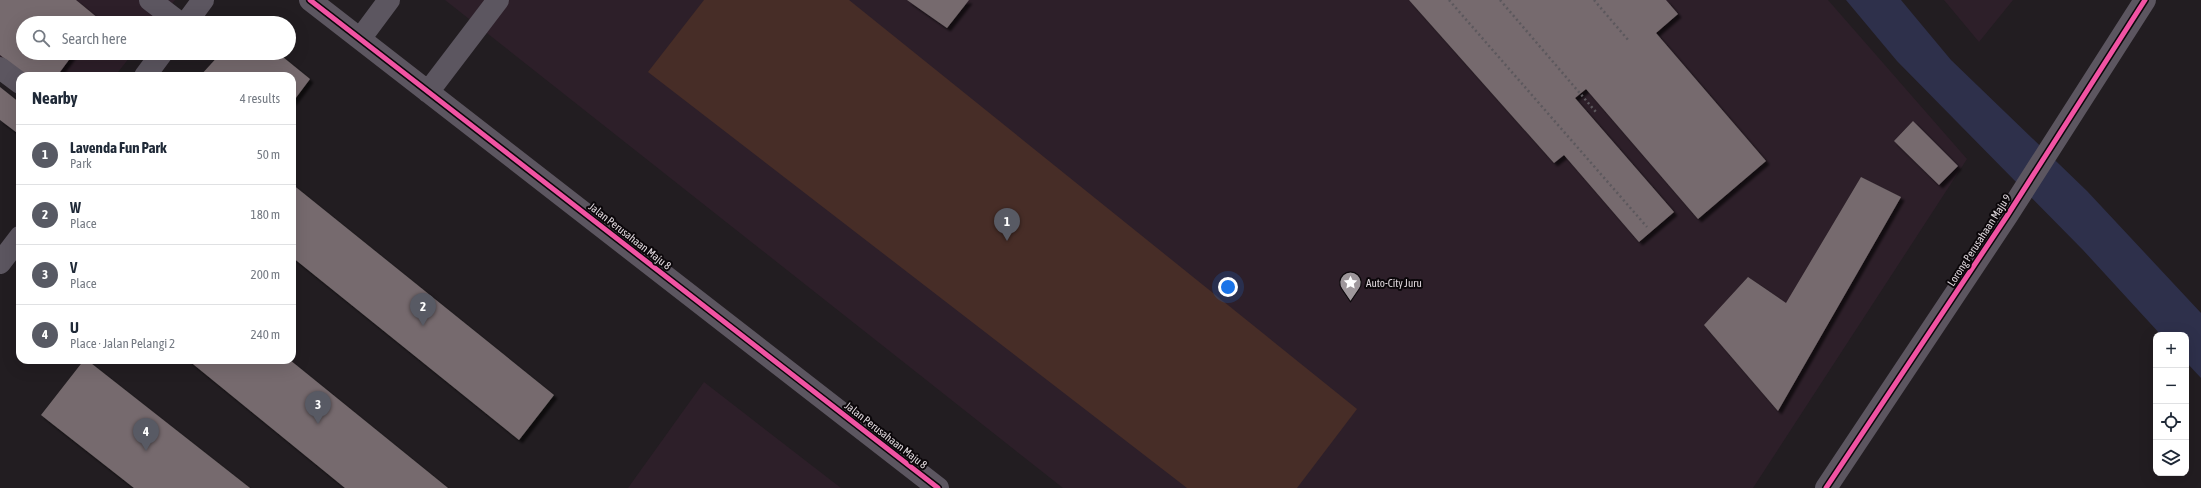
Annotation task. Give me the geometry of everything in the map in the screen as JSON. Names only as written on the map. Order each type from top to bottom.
[{"type":"street","points":[[150,0],[171,16]]},
{"type":"street","points":[[191,16],[203,0]]},
{"type":"street","name":"Jalan Perusahaan Maju 8","points":[[310,0],[938,488]]},
{"type":"street","points":[[360,39],[389,0]]},
{"type":"street","name":"Lorong Perusahaan Maju 9","points":[[1826,488],[2007,216],[2145,0]]},
{"type":"street","points":[[428,92],[494,1]]},
{"type":"street","points":[[148,72],[157,60]]},
{"type":"street","points":[[0,68],[16,80]]},
{"type":"street","points":[[0,263],[16,242]]},
{"type":"path","points":[[1449,0],[1647,227]]},
{"type":"path","points":[[1500,0],[1596,112]]},
{"type":"path","points":[[1594,0],[1629,42]]},
{"type":"shaded area","points":[[0,0],[175,0],[162,16],[16,16],[16,60],[128,60],[118,72],[16,72],[16,77],[0,77]]},
{"type":"shaded area","name":"Auto-City Juru","points":[[445,0],[1828,0],[1967,159],[1753,488],[1063,488]]},
{"type":"shaded area","points":[[704,0],[849,0],[1357,409],[1297,488],[1187,488],[648,72]]},
{"type":"shaded area","points":[[1944,0],[2013,0],[1979,42]]},
{"type":"shaded area","points":[[704,382],[841,488],[628,488]]},
{"type":"water","points":[[1846,0],[1901,0],[1951,60],[2087,191],[2201,313],[2201,378],[2189,365],[2189,332],[2158,332],[2083,250],[1897,61]]},
{"type":"building","points":[[0,0],[76,0],[95,16],[16,16],[16,60],[69,60],[60,72],[22,72],[0,55]]},
{"type":"building","points":[[907,0],[969,0],[947,28]]},
{"type":"building","points":[[1409,0],[1666,0],[1678,14],[1656,33],[1766,161],[1698,219],[1586,89],[1575,98],[1674,212],[1639,242],[1564,155],[1554,163]]},
{"type":"building","points":[[215,60],[287,60],[310,79],[296,98],[296,72],[204,72]]},
{"type":"building","points":[[0,87],[16,100],[16,132],[0,120]]},
{"type":"building","points":[[1913,121],[1958,166],[1939,185],[1894,141]]},
{"type":"building","points":[[1861,177],[1901,197],[1778,411],[1704,325],[1748,277],[1786,303]]},
{"type":"building","points":[[296,187],[554,395],[519,440],[296,260]]},
{"type":"building","points":[[81,364],[92,364],[250,488],[134,488],[41,415]]},
{"type":"building","points":[[193,364],[295,364],[448,488],[345,488]]},
{"type":"cycle path","points":[[310,0],[938,488]]},
{"type":"cycle path","points":[[1826,488],[2007,216],[2145,0]]},
{"type":"place","name":"Lavenda Fun Park","points":[[1007,241]]},
{"type":"place","name":"Auto-City Juru","points":[[1351,302]]},
{"type":"place","name":"W","points":[[423,326]]},
{"type":"place","name":"V","points":[[318,424]]},
{"type":"place","name":"U","points":[[146,451]]}]
